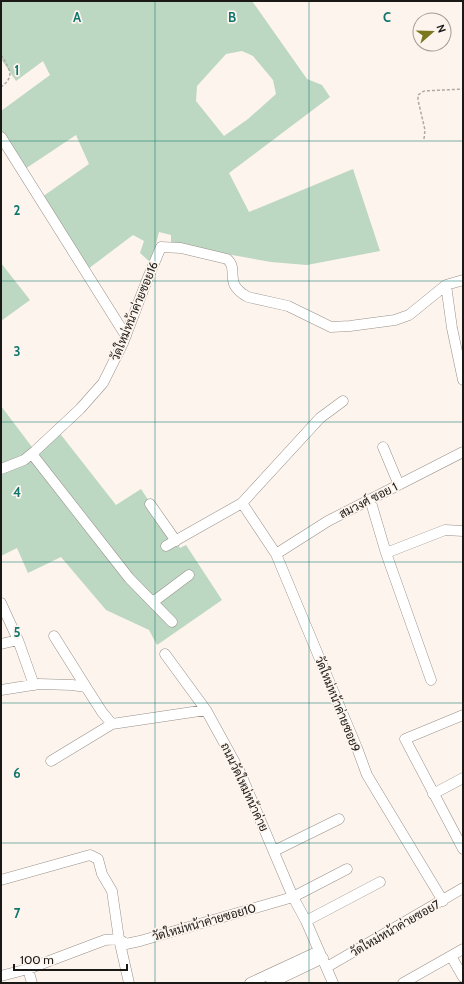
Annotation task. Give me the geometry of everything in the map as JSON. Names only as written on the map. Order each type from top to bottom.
[{"type":"street","points":[[1,138],[126,336]]},
{"type":"street","name":"วัดใหม่หน้าค่ายซอย16","points":[[1,469],[24,460],[32,454],[60,428],[103,383],[126,336],[161,247],[181,248],[227,259],[232,265],[234,287],[237,290],[248,297],[288,306],[331,327],[395,320],[409,315],[446,285]]},
{"type":"street","points":[[463,280],[446,285],[452,328],[463,379]]},
{"type":"street","points":[[166,546],[242,503],[320,418],[344,401]]},
{"type":"street","points":[[383,447],[399,485]]},
{"type":"street","name":"สมวงศ์ ซอย 1","points":[[276,554],[328,521],[463,452]]},
{"type":"street","points":[[32,454],[129,578],[172,622]]},
{"type":"street","points":[[370,499],[386,553],[431,680]]},
{"type":"street","name":"วัดใหม่หน้าค่ายซอย9","points":[[242,503],[276,554],[367,775],[443,901]]},
{"type":"street","points":[[150,504],[176,541]]},
{"type":"street","points":[[386,553],[445,530],[463,531]]},
{"type":"street","points":[[153,602],[189,575]]},
{"type":"street","points":[[1,603],[18,640],[34,685]]},
{"type":"street","points":[[54,636],[102,712],[112,724]]},
{"type":"street","points":[[1,644],[18,640]]},
{"type":"street","name":"ถนนวัดใหม่หน้าค่าย","points":[[165,654],[206,710],[239,770],[293,897],[306,920],[333,983]]},
{"type":"street","points":[[1,690],[34,685],[72,685],[86,687]]},
{"type":"street","points":[[51,761],[112,724],[206,710]]},
{"type":"street","points":[[463,715],[405,740],[463,849]]},
{"type":"street","points":[[433,794],[463,778]]},
{"type":"street","points":[[274,851],[339,819]]},
{"type":"street","points":[[1,880],[90,855],[98,859],[102,874],[112,891],[119,939],[129,983]]},
{"type":"street","name":"วัดใหม่หน้าค่ายซอย10","points":[[1,976],[28,969],[106,940],[119,939],[126,944],[140,941],[293,897],[347,869]]},
{"type":"street","points":[[306,920],[380,882]]},
{"type":"street","name":"วัดใหม่หน้าค่ายซอย7","points":[[323,959],[443,901],[463,888]]},
{"type":"street","points":[[403,983],[463,949]]},
{"type":"street","points":[[451,956],[463,977]]},
{"type":"street","points":[[250,983],[323,959]]},
{"type":"street","points":[[271,983],[323,959]]},
{"type":"street","points":[[28,969],[32,983]]},
{"type":"path","points":[[1,55],[10,72],[8,81],[1,87]]},
{"type":"path","points":[[424,139],[425,130],[418,95],[424,92],[463,89]]},
{"type":"green space","points":[[1,1],[252,1],[307,79],[322,85],[330,97],[229,173],[249,212],[353,169],[380,251],[307,265],[271,262],[171,244],[171,235],[159,232],[151,263],[140,253],[144,241],[133,235],[88,269],[42,197],[89,164],[76,135],[25,169],[1,132],[1,111],[50,75],[43,61],[16,81],[1,59]],"holes":[[[242,51],[253,56],[273,80],[276,94],[248,119],[224,136],[196,101],[197,86],[226,54]]]},
{"type":"green space","points":[[1,263],[30,300],[1,321]]},
{"type":"green space","points":[[1,406],[35,451],[58,431],[116,505],[141,489],[180,548],[186,545],[222,600],[157,645],[149,630],[106,610],[61,557],[28,573],[17,548],[1,556]]}]
